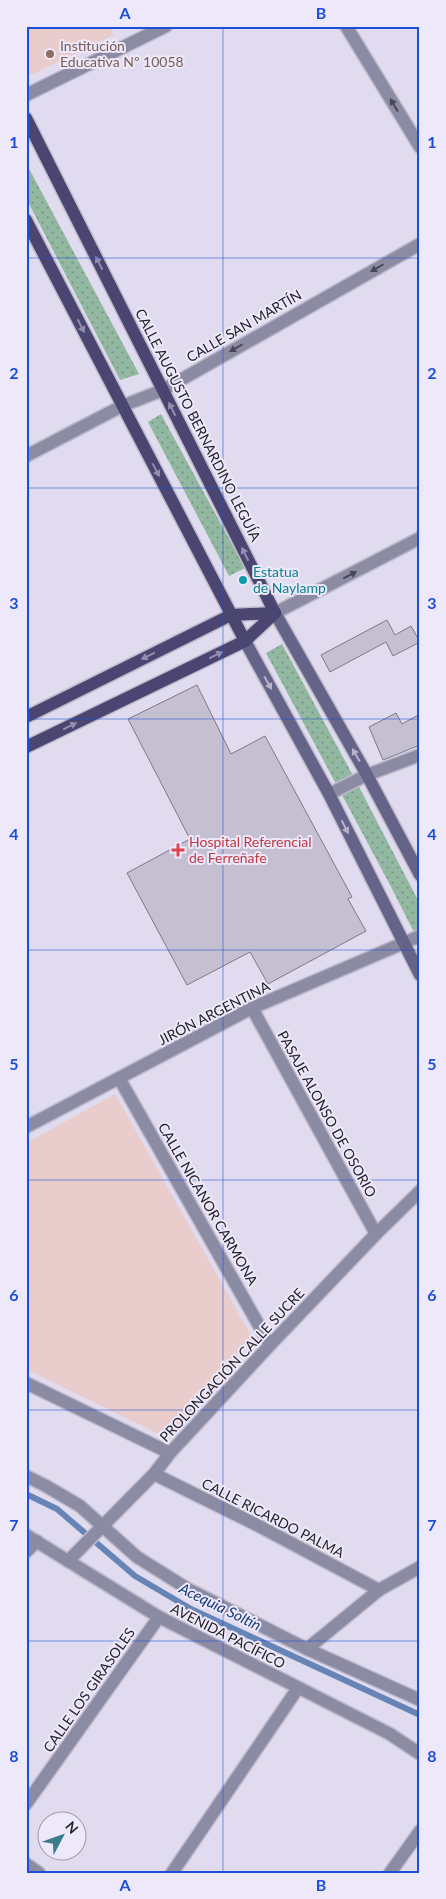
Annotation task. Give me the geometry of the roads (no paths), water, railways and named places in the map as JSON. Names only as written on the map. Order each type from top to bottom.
[{"type":"main road","name":"CALLE AUGUSTO BERNARDINO LEGUÍA","points":[[26,118],[275,613],[367,775],[420,875]]},
{"type":"main road","points":[[26,220],[202,556],[231,616],[328,794],[420,975]]},
{"type":"main road","points":[[26,717],[231,616],[275,613]]},
{"type":"main road","points":[[26,747],[245,640],[275,613]]},
{"type":"street","points":[[26,95],[166,26]]},
{"type":"street","points":[[346,26],[420,147]]},
{"type":"street","name":"CALLE SAN MARTÍN","points":[[26,456],[122,406],[163,390],[420,244]]},
{"type":"street","points":[[275,613],[420,538]]},
{"type":"street","points":[[328,794],[367,775],[420,754]]},
{"type":"street","name":"JIRÓN ARGENTINA","points":[[26,1127],[252,1008],[420,936]]},
{"type":"street","name":"PASAJE ALONSO DE OSORIO","points":[[252,1008],[376,1234]]},
{"type":"street","name":"CALLE NICANOR CARMONA","points":[[119,1078],[270,1345]]},
{"type":"street","name":"PROLONGACIÓN CALLE SUCRE","points":[[68,1561],[154,1474],[170,1453],[270,1345],[376,1234],[420,1191]]},
{"type":"street","points":[[26,1383],[170,1453]]},
{"type":"street","name":"CALLE RICARDO PALMA","points":[[154,1474],[257,1525],[379,1590]]},
{"type":"street","points":[[26,1476],[80,1506],[99,1528],[137,1557],[188,1589],[307,1649],[420,1700]]},
{"type":"street","points":[[26,1552],[32,1538]]},
{"type":"street","name":"AVENIDA PACÍFICO","points":[[32,1538],[159,1617],[390,1734],[420,1754]]},
{"type":"street","points":[[307,1649],[379,1590],[420,1567]]},
{"type":"street","name":"CALLE LOS GIRASOLES","points":[[26,1804],[159,1617]]},
{"type":"street","points":[[172,1873],[298,1688]]},
{"type":"street","points":[[390,1873],[420,1831]]},
{"type":"street","points":[[26,1864],[39,1873]]},
{"type":"waterway","name":"Acequia Soltín","points":[[26,1494],[57,1509],[135,1576],[191,1609],[420,1715]]},
{"type":"place","name":"Institución Educativa Nº 10058","points":[[50,54]]},
{"type":"place","name":"Estatua de Naylamp","points":[[243,580]]},
{"type":"place","name":"Hospital Referencial de Ferreñafe","points":[[178,850]]}]
